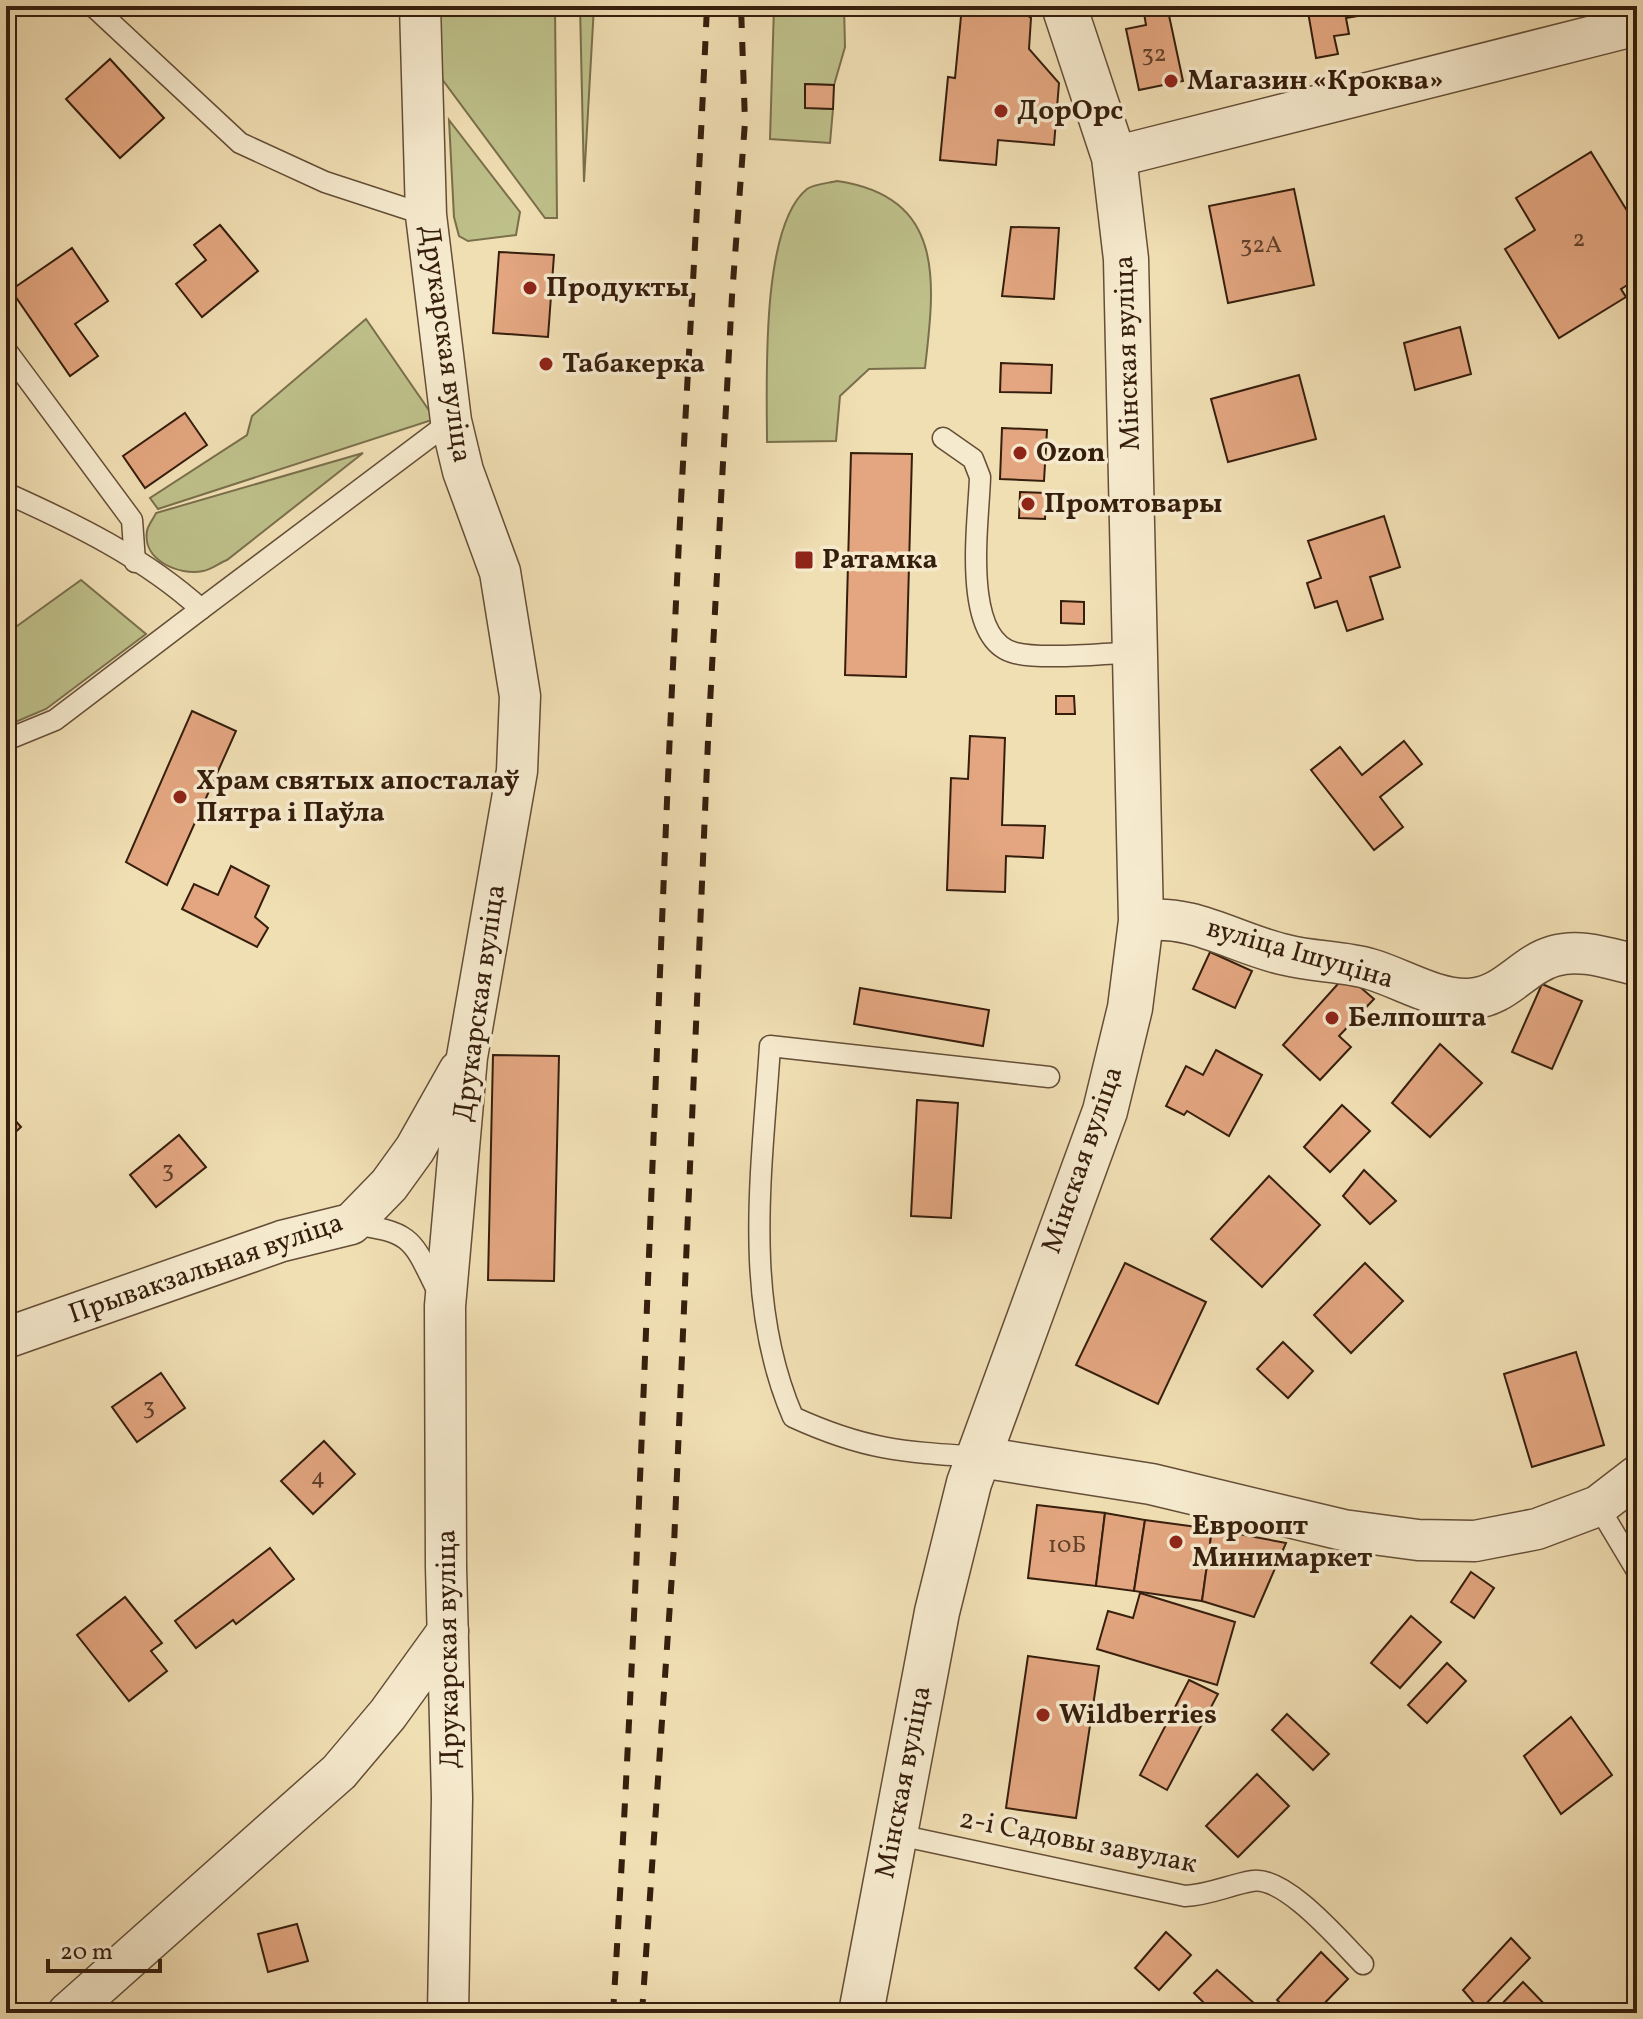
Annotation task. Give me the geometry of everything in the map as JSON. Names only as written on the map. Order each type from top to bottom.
[{"type":"street","name":"Друкарская вуліца","points":[[420,6],[426,215],[451,421],[463,471],[500,572],[520,696],[517,771],[467,1057],[445,1306],[452,1798],[448,2013]]},
{"type":"street","name":"Мінская вуліца","points":[[861,2013],[937,1612],[969,1483],[1105,1111],[1130,1008],[1141,921],[1127,275],[1114,157],[1064,6]]},
{"type":"street","points":[[1114,157],[1637,25]]},
{"type":"street","name":"вуліца Ішуціна","points":[[1141,921],[1166,917],[1211,927],[1272,951],[1368,968],[1405,984],[1466,999],[1501,991],[1551,956],[1583,953],[1633,955]]},
{"type":"street","name":"Прывакзальная вуліца","points":[[6,1338],[282,1241],[351,1224],[389,1185],[415,1149],[467,1057]]},
{"type":"street","points":[[980,1457],[1151,1484],[1343,1530],[1418,1540],[1475,1541],[1537,1529],[1598,1506],[1637,1476]]},
{"type":"street","points":[[68,2013],[339,1772],[388,1714],[448,1631]]},
{"type":"lane","points":[[93,6],[240,143],[325,182],[426,215]]},
{"type":"lane","points":[[6,350],[132,520],[135,562]]},
{"type":"lane","points":[[6,740],[55,720],[451,421]]},
{"type":"lane","points":[[943,438],[973,459],[980,477],[978,605],[992,640],[1015,653],[1133,653]]},
{"type":"lane","points":[[6,493],[93,533],[178,588],[201,609]]},
{"type":"lane","points":[[980,1457],[907,1454],[861,1445],[793,1417],[770,1350],[761,1293],[758,1223],[770,1046],[1049,1077]]},
{"type":"lane","points":[[351,1224],[391,1229],[414,1244],[445,1306]]},
{"type":"lane","points":[[1598,1506],[1637,1571]]},
{"type":"lane","name":"2-і Садовы завулак","points":[[894,1834],[1185,1896],[1203,1895],[1255,1880],[1268,1883],[1290,1894],[1363,1964]]},
{"type":"green space","points":[[436,6],[555,6],[557,218],[545,218],[436,71]]},
{"type":"green space","points":[[580,6],[594,6],[584,182]]},
{"type":"green space","points":[[774,6],[844,6],[845,47],[834,85],[805,84],[805,107],[833,109],[830,143],[770,139]]},
{"type":"green space","points":[[449,120],[520,212],[516,235],[468,241],[459,236],[454,217]]},
{"type":"green space","points":[[837,181],[872,190],[898,205],[915,225],[926,248],[931,305],[925,368],[869,369],[840,396],[836,441],[767,442],[769,308],[781,236],[792,208],[807,189]]},
{"type":"green space","points":[[366,319],[435,419],[158,509],[150,498],[247,435],[252,416]]},
{"type":"green space","points":[[363,453],[227,560],[209,569],[193,572],[173,568],[156,558],[150,550],[147,531],[156,513]]},
{"type":"green space","points":[[81,580],[146,634],[46,709],[6,726],[6,634]]},
{"type":"building","name":"ДорОрс","points":[[962,6],[1022,11],[1031,18],[1029,49],[1059,83],[1054,145],[998,140],[996,165],[940,160],[948,77],[955,78]]},
{"type":"building","points":[[1167,6],[1183,81],[1139,90],[1126,29],[1146,25],[1143,7]]},
{"type":"building","points":[[1307,6],[1368,6],[1370,14],[1346,18],[1349,34],[1334,36],[1338,54],[1316,58]]},
{"type":"building","points":[[110,59],[164,118],[120,158],[66,99]]},
{"type":"building","points":[[805,84],[834,85],[833,109],[805,108]]},
{"type":"building","points":[[1591,152],[1637,227],[1637,279],[1621,289],[1626,297],[1559,338],[1505,249],[1535,230],[1516,198]]},
{"type":"building","points":[[1294,189],[1314,285],[1228,303],[1209,206]]},
{"type":"building","points":[[220,225],[258,271],[202,317],[176,284],[206,260],[194,245]]},
{"type":"building","points":[[1011,227],[1059,228],[1054,299],[1002,296]]},
{"type":"building","points":[[72,248],[108,301],[75,324],[98,356],[70,376],[11,290]]},
{"type":"building","points":[[499,252],[554,255],[548,337],[493,333]]},
{"type":"building","points":[[1460,327],[1471,374],[1415,390],[1404,343]]},
{"type":"building","points":[[1001,363],[1052,365],[1051,393],[1000,392]]},
{"type":"building","points":[[1299,375],[1316,439],[1228,462],[1211,399]]},
{"type":"building","points":[[185,413],[207,445],[145,488],[123,456]]},
{"type":"building","points":[[1002,428],[1047,430],[1044,481],[1000,479]]},
{"type":"building","name":"Ратамка","points":[[851,453],[912,454],[906,677],[845,675]]},
{"type":"building","points":[[1020,492],[1046,493],[1045,519],[1019,518]]},
{"type":"building","points":[[1384,516],[1400,567],[1370,577],[1383,619],[1347,631],[1337,601],[1315,608],[1307,583],[1321,578],[1308,541]]},
{"type":"building","points":[[1061,601],[1084,602],[1084,624],[1061,623]]},
{"type":"building","points":[[1056,696],[1074,696],[1075,714],[1056,714]]},
{"type":"building","name":"Храм святых апосталаў Пятра і Паўла","points":[[192,711],[236,731],[167,885],[126,862]]},
{"type":"building","points":[[970,736],[1005,738],[1002,825],[1045,826],[1043,858],[1006,856],[1005,892],[947,890],[951,778],[968,779]]},
{"type":"building","points":[[1404,741],[1422,764],[1380,797],[1403,827],[1374,850],[1311,770],[1340,747],[1362,775]]},
{"type":"building","points":[[231,866],[269,886],[255,917],[268,928],[257,947],[182,909],[194,884],[218,895]]},
{"type":"building","points":[[1210,952],[1252,971],[1235,1008],[1193,989]]},
{"type":"building","name":"Белпошта","points":[[1346,975],[1374,999],[1339,1036],[1351,1047],[1320,1080],[1283,1045]]},
{"type":"building","points":[[1542,984],[1582,1001],[1552,1069],[1512,1052]]},
{"type":"building","points":[[860,988],[989,1010],[983,1046],[854,1024]]},
{"type":"building","points":[[1440,1044],[1482,1083],[1430,1137],[1392,1103]]},
{"type":"building","points":[[1216,1050],[1262,1075],[1229,1136],[1187,1111],[1184,1115],[1166,1106],[1186,1066],[1203,1075]]},
{"type":"building","points":[[493,1055],[559,1056],[554,1281],[488,1280]]},
{"type":"building","points":[[917,1100],[958,1103],[951,1218],[911,1216]]},
{"type":"building","points":[[1342,1105],[1370,1131],[1330,1172],[1304,1147]]},
{"type":"building","points":[[6,1110],[21,1127],[6,1141]]},
{"type":"building","points":[[179,1135],[206,1167],[156,1207],[130,1175]]},
{"type":"building","points":[[1364,1170],[1396,1201],[1370,1224],[1343,1196]]},
{"type":"building","points":[[1269,1176],[1320,1225],[1262,1287],[1211,1239]]},
{"type":"building","points":[[1125,1263],[1206,1302],[1158,1404],[1076,1365]]},
{"type":"building","points":[[1365,1263],[1403,1301],[1351,1353],[1314,1315]]},
{"type":"building","points":[[1283,1342],[1313,1371],[1288,1398],[1257,1369]]},
{"type":"building","points":[[1576,1352],[1604,1445],[1532,1467],[1504,1374]]},
{"type":"building","points":[[161,1373],[185,1408],[137,1442],[112,1407]]},
{"type":"building","points":[[324,1441],[355,1474],[313,1514],[281,1481]]},
{"type":"building","points":[[1037,1505],[1105,1513],[1096,1586],[1028,1578]]},
{"type":"building","points":[[1105,1513],[1145,1520],[1134,1591],[1096,1586]]},
{"type":"building","points":[[1145,1520],[1212,1529],[1202,1601],[1134,1591]]},
{"type":"building","points":[[1212,1529],[1286,1543],[1254,1617],[1202,1601]]},
{"type":"building","points":[[270,1548],[294,1579],[236,1624],[233,1620],[196,1648],[175,1621]]},
{"type":"building","points":[[1471,1572],[1494,1588],[1474,1618],[1451,1602]]},
{"type":"building","points":[[1140,1593],[1235,1622],[1217,1685],[1097,1649],[1108,1611],[1133,1618]]},
{"type":"building","points":[[125,1597],[162,1643],[151,1651],[167,1671],[129,1701],[77,1635]]},
{"type":"building","points":[[1411,1616],[1441,1642],[1400,1688],[1371,1663]]},
{"type":"building","points":[[1028,1656],[1099,1666],[1076,1818],[1006,1808]]},
{"type":"building","points":[[1447,1663],[1466,1681],[1427,1723],[1408,1705]]},
{"type":"building","points":[[1189,1680],[1218,1694],[1167,1790],[1140,1775]]},
{"type":"building","points":[[1287,1714],[1329,1754],[1313,1770],[1272,1730]]},
{"type":"building","points":[[1571,1717],[1612,1775],[1561,1814],[1524,1756]]},
{"type":"building","points":[[1257,1774],[1289,1806],[1238,1857],[1206,1826]]},
{"type":"building","points":[[297,1924],[308,1961],[268,1972],[258,1934]]},
{"type":"building","points":[[1166,1932],[1191,1955],[1159,1990],[1135,1968]]},
{"type":"building","points":[[1511,1938],[1530,1958],[1480,2010],[1463,1990]]},
{"type":"building","points":[[1321,1952],[1348,1979],[1315,2013],[1290,2013],[1277,2000]]},
{"type":"building","points":[[1217,1970],[1256,2005],[1247,2013],[1214,2013],[1194,1993]]},
{"type":"building","points":[[1523,1982],[1553,2013],[1493,2013]]},
{"type":"railway","points":[[613,2013],[632,1650],[678,561],[707,6]]},
{"type":"railway","points":[[642,2013],[674,1545],[708,741],[732,296],[745,122],[741,6]]},
{"type":"place","name":"Магазин «Кроква»","points":[[1171,81]]},
{"type":"place","name":"ДорОрс","points":[[1001,111]]},
{"type":"place","name":"Продукты","points":[[530,288]]},
{"type":"place","name":"Табакерка","points":[[546,364]]},
{"type":"place","name":"Ozon","points":[[1020,453]]},
{"type":"place","name":"Промтовары","points":[[1028,504]]},
{"type":"place","name":"Ратамка","points":[[804,560]]},
{"type":"place","name":"Храм святых апосталаў Пятра і Паўла","points":[[180,797]]},
{"type":"place","name":"Белпошта","points":[[1332,1018]]},
{"type":"place","name":"Евроопт Минимаркет","points":[[1176,1542]]},
{"type":"place","name":"Wildberries","points":[[1043,1715]]}]
